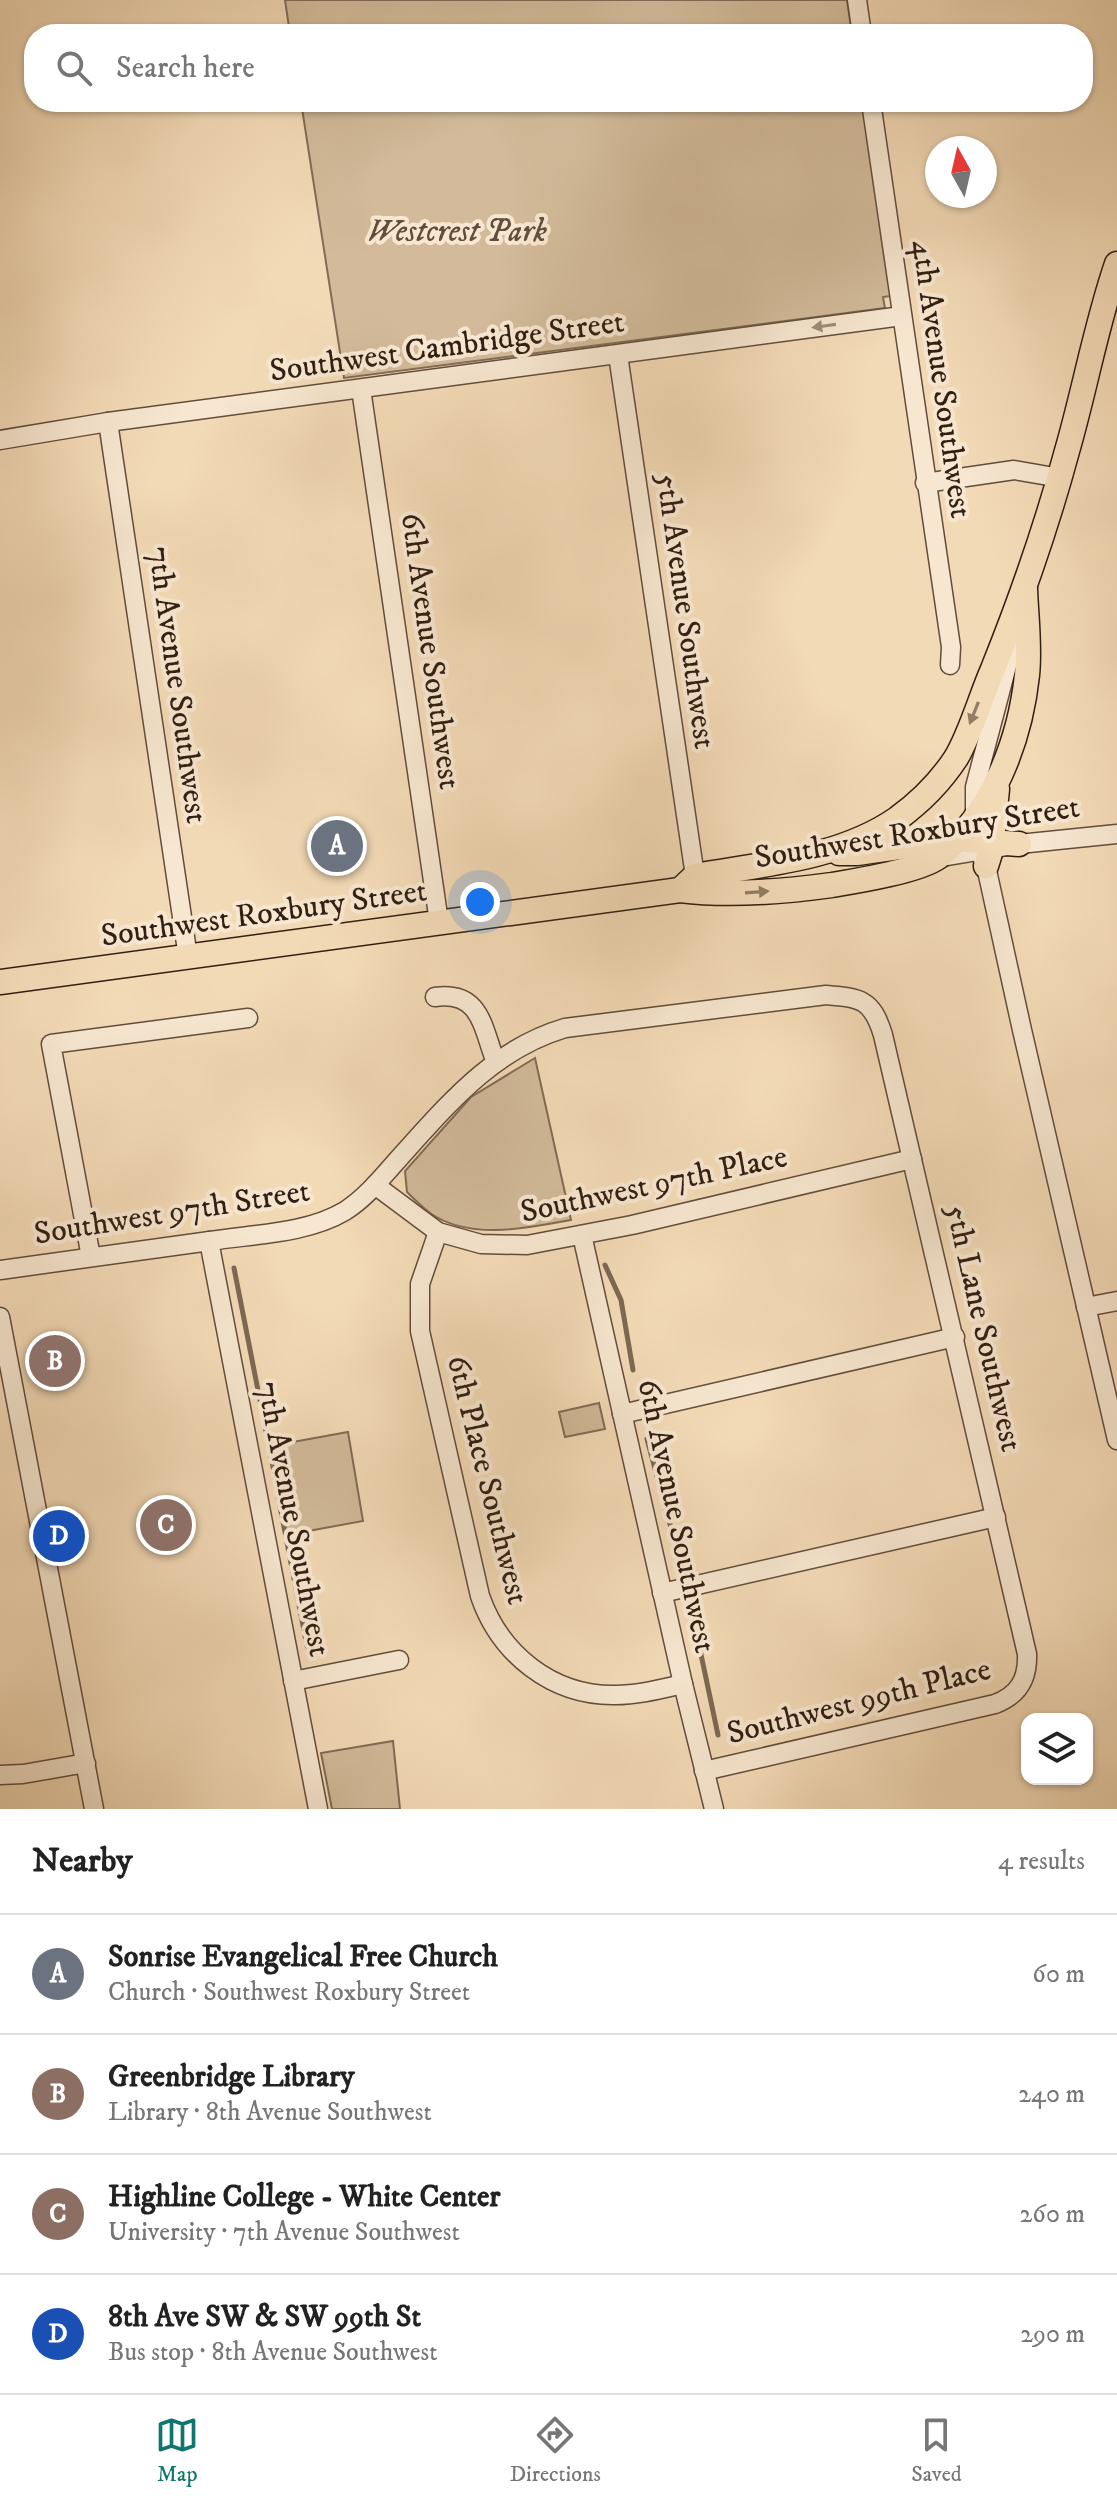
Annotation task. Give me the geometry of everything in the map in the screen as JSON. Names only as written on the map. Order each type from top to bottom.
[{"type":"main road","name":"Southwest Roxbury Street","points":[[0,982],[439,922],[687,883],[825,853],[896,820],[935,785],[957,757],[1025,589],[1060,478],[1103,305],[1117,264]]},
{"type":"main road","points":[[979,843],[1021,712],[1028,672],[1025,589]]},
{"type":"main road","name":"Southwest Roxbury Street","points":[[687,883],[719,895],[872,879],[979,843]]},
{"type":"main road","points":[[825,853],[979,843],[1019,844]]},
{"type":"street","points":[[857,0],[861,24]]},
{"type":"street","name":"4th Avenue Southwest","points":[[872,112],[951,647],[950,665]]},
{"type":"street","name":"Southwest Cambridge Street","points":[[0,440],[108,422],[493,369],[902,316]]},
{"type":"street","name":"5th Avenue Southwest","points":[[618,355],[687,883]]},
{"type":"street","name":"6th Avenue Southwest","points":[[361,389],[439,922]]},
{"type":"street","name":"7th Avenue Southwest","points":[[108,422],[188,957]]},
{"type":"street","points":[[925,483],[1014,470],[1060,478]]},
{"type":"street","points":[[1025,589],[975,787],[979,843],[1117,1440]]},
{"type":"street","name":"Southwest Roxbury Street","points":[[1019,844],[1117,834]]},
{"type":"street","points":[[435,997],[452,995],[464,998],[478,1014],[495,1060]]},
{"type":"street","name":"Southwest 97th Street","points":[[0,1270],[317,1223],[347,1210],[375,1185],[443,1108],[495,1060],[545,1034],[565,1028],[826,995],[856,997]]},
{"type":"street","name":"5th Lane Southwest","points":[[856,997],[871,1006],[879,1020],[1027,1654],[1023,1682]]},
{"type":"street","points":[[91,1257],[51,1044],[248,1018]]},
{"type":"street","name":"Southwest 97th Place","points":[[375,1185],[438,1232],[481,1244],[527,1245],[645,1222],[912,1159]]},
{"type":"street","name":"6th Place Southwest","points":[[438,1232],[420,1284],[420,1331],[488,1620],[503,1642],[524,1663],[546,1679],[571,1688],[616,1696],[683,1684]]},
{"type":"street","name":"6th Avenue Southwest","points":[[582,1235],[714,1809]]},
{"type":"street","name":"7th Avenue Southwest","points":[[209,1241],[318,1809]]},
{"type":"street","points":[[1086,1307],[1117,1301]]},
{"type":"street","points":[[0,1317],[94,1809]]},
{"type":"street","points":[[622,1414],[955,1337]]},
{"type":"street","points":[[662,1593],[996,1517]]},
{"type":"street","points":[[293,1681],[399,1660]]},
{"type":"street","name":"Southwest 99th Place","points":[[704,1771],[995,1704],[1013,1695],[1023,1682]]},
{"type":"street","points":[[0,1775],[86,1763]]},
{"type":"green space","points":[[285,0],[847,0],[851,24],[289,24]]},
{"type":"green space","name":"Westcrest Park","points":[[303,112],[863,112],[891,296],[883,297],[885,308],[344,378]]},
{"type":"green space","points":[[535,1058],[571,1220],[518,1229],[481,1230],[446,1222],[430,1213],[407,1192],[405,1171],[471,1097]]},
{"type":"green space","points":[[599,1403],[605,1429],[565,1437],[559,1412]]},
{"type":"green space","points":[[348,1432],[363,1521],[286,1535],[276,1445]]},
{"type":"green space","points":[[393,1741],[400,1809],[332,1809],[321,1753]]},
{"type":"waterway","points":[[605,1265],[621,1300],[633,1370]]},
{"type":"waterway","points":[[234,1268],[277,1487]]},
{"type":"waterway","points":[[647,1439],[678,1554]]},
{"type":"waterway","points":[[278,1496],[307,1646]]},
{"type":"waterway","points":[[695,1626],[718,1735]]},
{"type":"place","name":"Sonrise Evangelical Free Church","points":[[337,846]]},
{"type":"place","name":"Greenbridge Library","points":[[55,1361]]},
{"type":"place","name":"Highline College - White Center","points":[[166,1525]]},
{"type":"place","name":"8th Ave SW & SW 99th St","points":[[59,1536]]}]
